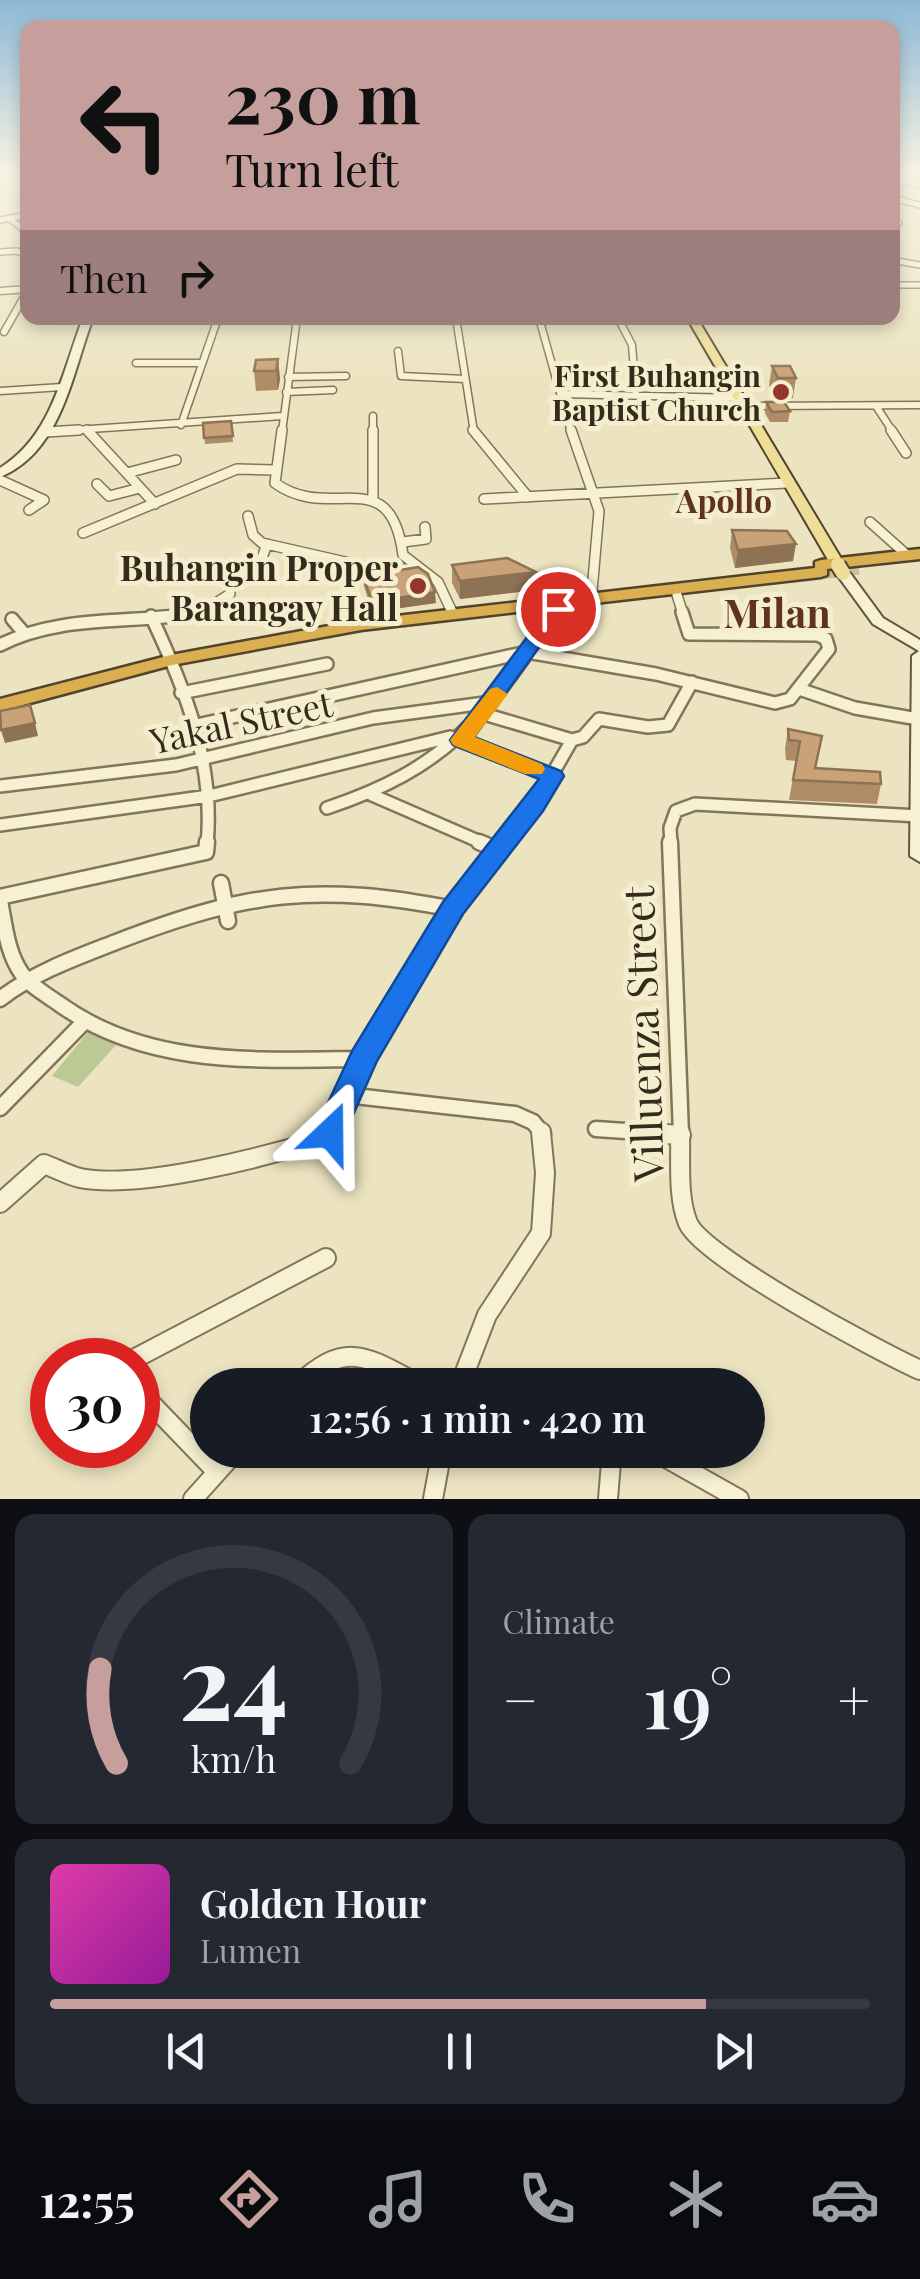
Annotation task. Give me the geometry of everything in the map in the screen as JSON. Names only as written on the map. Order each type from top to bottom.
[{"type":"highway","points":[[0,705],[171,660],[360,624],[917,559]]},
{"type":"highway","points":[[477,611],[522,599],[841,569]]},
{"type":"highway","points":[[477,611],[558,609],[841,569]]},
{"type":"main road","points":[[0,477],[27,457],[46,432],[85,325]]},
{"type":"main road","points":[[696,325],[841,569],[878,622],[920,647]]},
{"type":"main road","points":[[920,656],[920,856]]},
{"type":"street","points":[[4,332],[20,304]]},
{"type":"street","points":[[181,425],[216,325]]},
{"type":"street","points":[[296,325],[275,470],[276,487],[290,494],[372,498],[390,510],[403,542],[404,556],[438,582],[452,614]]},
{"type":"street","points":[[457,325],[474,434],[528,497]]},
{"type":"street","points":[[541,325],[600,522],[592,591]]},
{"type":"street","points":[[622,325],[632,345],[636,394]]},
{"type":"street","points":[[398,350],[401,376],[465,379]]},
{"type":"street","points":[[136,363],[202,364]]},
{"type":"street","points":[[323,376],[326,366]]},
{"type":"street","points":[[288,377],[346,376]]},
{"type":"street","points":[[0,391],[62,387]]},
{"type":"street","points":[[286,392],[333,390]]},
{"type":"street","points":[[561,394],[920,405]]},
{"type":"street","points":[[876,406],[906,453]]},
{"type":"street","points":[[46,432],[282,416]]},
{"type":"street","points":[[372,498],[373,416]]},
{"type":"street","points":[[88,430],[155,504]]},
{"type":"street","points":[[127,474],[176,460]]},
{"type":"street","points":[[83,533],[237,470],[275,470]]},
{"type":"street","points":[[0,477],[44,500],[29,510]]},
{"type":"street","points":[[484,499],[787,482]]},
{"type":"street","points":[[97,484],[108,496],[140,488]]},
{"type":"street","points":[[136,512],[154,520]]},
{"type":"street","points":[[248,516],[253,535],[267,544],[376,569],[419,568]]},
{"type":"street","points":[[870,522],[917,559]]},
{"type":"street","points":[[403,542],[426,539],[425,527]]},
{"type":"street","points":[[257,572],[267,544]]},
{"type":"street","points":[[0,644],[24,632],[121,616],[200,613],[230,594]]},
{"type":"street","points":[[192,726],[527,652],[692,682],[774,703],[790,699],[829,649],[824,637],[690,634],[677,595]]},
{"type":"street","points":[[328,808],[372,795],[420,770],[461,740],[484,714],[558,609]]},
{"type":"street","points":[[151,616],[171,660],[203,760],[209,796],[206,852],[0,899],[11,954],[24,978],[84,1022],[132,1044],[260,1060],[363,1059]]},
{"type":"street","points":[[12,620],[24,632]]},
{"type":"street","points":[[181,693],[327,664]]},
{"type":"street","points":[[484,714],[572,740],[583,738],[595,720],[668,725],[692,682]]},
{"type":"street","points":[[799,690],[855,708],[918,719]]},
{"type":"street","name":"Yakal Street","points":[[0,786],[203,760],[449,705],[492,702]]},
{"type":"street","points":[[0,825],[209,796],[434,740],[461,740],[552,776]]},
{"type":"street","points":[[0,1203],[44,1164],[80,1178],[126,1180],[257,1159],[313,1145],[330,1133],[363,1059],[453,909],[552,776],[572,740]]},
{"type":"street","points":[[372,795],[498,850]]},
{"type":"street","name":"Villuenza Street","points":[[919,816],[707,804],[676,811],[670,828],[685,1216],[700,1240],[878,1351],[920,1370]]},
{"type":"street","points":[[221,883],[228,920]]},
{"type":"street","points":[[0,1000],[24,978],[225,904],[274,893],[338,890],[384,894],[453,909]]},
{"type":"street","points":[[0,1108],[84,1022]]},
{"type":"street","points":[[346,1094],[515,1114],[533,1122],[542,1134],[545,1173],[541,1233],[537,1245],[488,1315],[467,1368]]},
{"type":"street","points":[[596,1128],[681,1135]]},
{"type":"street","points":[[160,1345],[326,1258]]},
{"type":"street","points":[[314,1368],[320,1362],[350,1354],[387,1368]]},
{"type":"street","points":[[160,1413],[216,1471]]},
{"type":"street","points":[[193,1499],[219,1468]]},
{"type":"street","points":[[433,1499],[439,1468]]},
{"type":"street","points":[[608,1499],[611,1468]]},
{"type":"street","points":[[684,1468],[739,1499]]},
{"type":"green space","points":[[89,1031],[117,1044],[78,1087],[52,1076]]},
{"type":"building","points":[[278,359],[276,371],[254,371],[256,360]]},
{"type":"building","points":[[772,366],[790,366],[796,378],[778,378]]},
{"type":"building","points":[[766,402],[784,402],[790,411],[772,412]]},
{"type":"building","points":[[231,421],[233,436],[204,438],[203,423]]},
{"type":"building","points":[[732,530],[787,531],[796,544],[738,550]]},
{"type":"building","points":[[507,558],[536,572],[460,581],[452,565]]},
{"type":"building","points":[[418,567],[428,574],[435,592],[372,602],[363,576]]},
{"type":"building","points":[[30,705],[35,723],[1,730],[0,711]]},
{"type":"building","points":[[788,729],[822,736],[815,768],[880,772],[881,784],[793,780],[800,741],[789,740]]},
{"type":"tunnel","points":[[821,572],[860,567]]},
{"type":"slow traffic","points":[[497,694],[461,740],[533,769]]},
{"type":"place","name":"First Buhangin Baptist Church","points":[[781,392]]},
{"type":"place","name":"Buhangin Proper Barangay Hall","points":[[418,586]]},
{"type":"district","name":"Apollo","points":[[724,499]]},
{"type":"district","name":"Milan","points":[[777,611]]},
{"type":"route","points":[[330,1133],[363,1059],[453,909],[534,806],[552,776],[461,740],[484,714],[558,609]]}]
